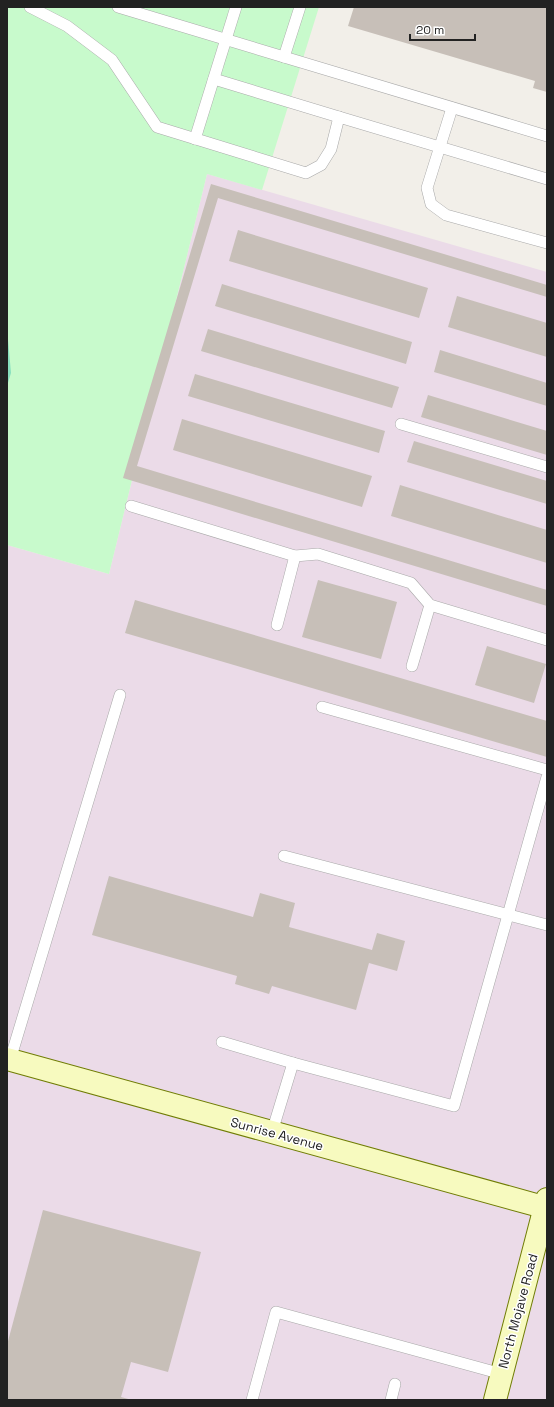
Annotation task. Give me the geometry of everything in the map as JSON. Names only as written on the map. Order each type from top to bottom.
[{"type":"street","name":"Sunrise Avenue","points":[[9,1060],[546,1205]]},
{"type":"street","name":"North Mojave Road","points":[[495,1400],[546,1205]]},
{"type":"lane","points":[[30,7],[67,26],[112,60],[157,127],[306,173],[321,165],[331,148],[339,117]]},
{"type":"lane","points":[[118,7],[547,136]]},
{"type":"lane","points":[[195,139],[236,7]]},
{"type":"lane","points":[[284,57],[300,7]]},
{"type":"lane","points":[[214,79],[547,179]]},
{"type":"lane","points":[[452,108],[427,188],[431,204],[446,215],[547,243]]},
{"type":"lane","points":[[401,424],[547,467]]},
{"type":"lane","points":[[131,506],[295,556],[318,554],[411,583],[430,605],[547,640]]},
{"type":"lane","points":[[277,625],[295,556]]},
{"type":"lane","points":[[412,666],[430,605]]},
{"type":"lane","points":[[9,1060],[120,695]]},
{"type":"lane","points":[[322,706],[547,770]]},
{"type":"lane","points":[[222,1042],[292,1063],[454,1106],[547,777]]},
{"type":"lane","points":[[284,856],[547,925]]},
{"type":"lane","points":[[272,1132],[292,1063]]},
{"type":"lane","points":[[252,1400],[276,1312],[502,1374]]},
{"type":"lane","points":[[391,1400],[395,1384]]},
{"type":"shaded area","points":[[207,174],[547,272],[547,1400],[7,1400],[7,545],[109,574]]},
{"type":"green space","points":[[7,7],[319,7],[262,190],[207,174],[109,574],[7,545]]},
{"type":"green space","points":[[7,328],[11,373],[7,386]]},
{"type":"building","points":[[354,7],[547,7],[547,92],[533,88],[535,81],[348,26]]},
{"type":"building","points":[[211,184],[547,285],[547,297],[218,198],[137,466],[547,590],[547,606],[123,478]]},
{"type":"building","points":[[238,230],[428,288],[419,318],[229,261]]},
{"type":"building","points":[[222,284],[412,342],[406,364],[215,306]]},
{"type":"building","points":[[457,296],[547,323],[547,357],[448,327]]},
{"type":"building","points":[[208,329],[399,387],[392,408],[201,351]]},
{"type":"building","points":[[440,350],[547,383],[547,406],[434,372]]},
{"type":"building","points":[[195,374],[385,431],[379,453],[188,396]]},
{"type":"building","points":[[428,395],[547,431],[547,455],[421,417]]},
{"type":"building","points":[[182,419],[372,476],[362,507],[173,450]]},
{"type":"building","points":[[414,441],[547,481],[547,504],[407,462]]},
{"type":"building","points":[[400,485],[547,530],[547,563],[391,516]]},
{"type":"building","points":[[318,580],[397,602],[381,659],[302,637]]},
{"type":"building","points":[[135,600],[547,721],[547,757],[125,633]]},
{"type":"building","points":[[487,646],[546,664],[534,703],[475,685]]},
{"type":"building","points":[[109,876],[253,917],[260,893],[295,903],[289,927],[372,950],[377,933],[405,941],[397,971],[369,963],[356,1010],[272,986],[269,994],[235,984],[237,976],[92,935]]},
{"type":"building","points":[[43,1210],[201,1252],[168,1372],[131,1362],[121,1397],[132,1400],[7,1400],[7,1345]]}]
